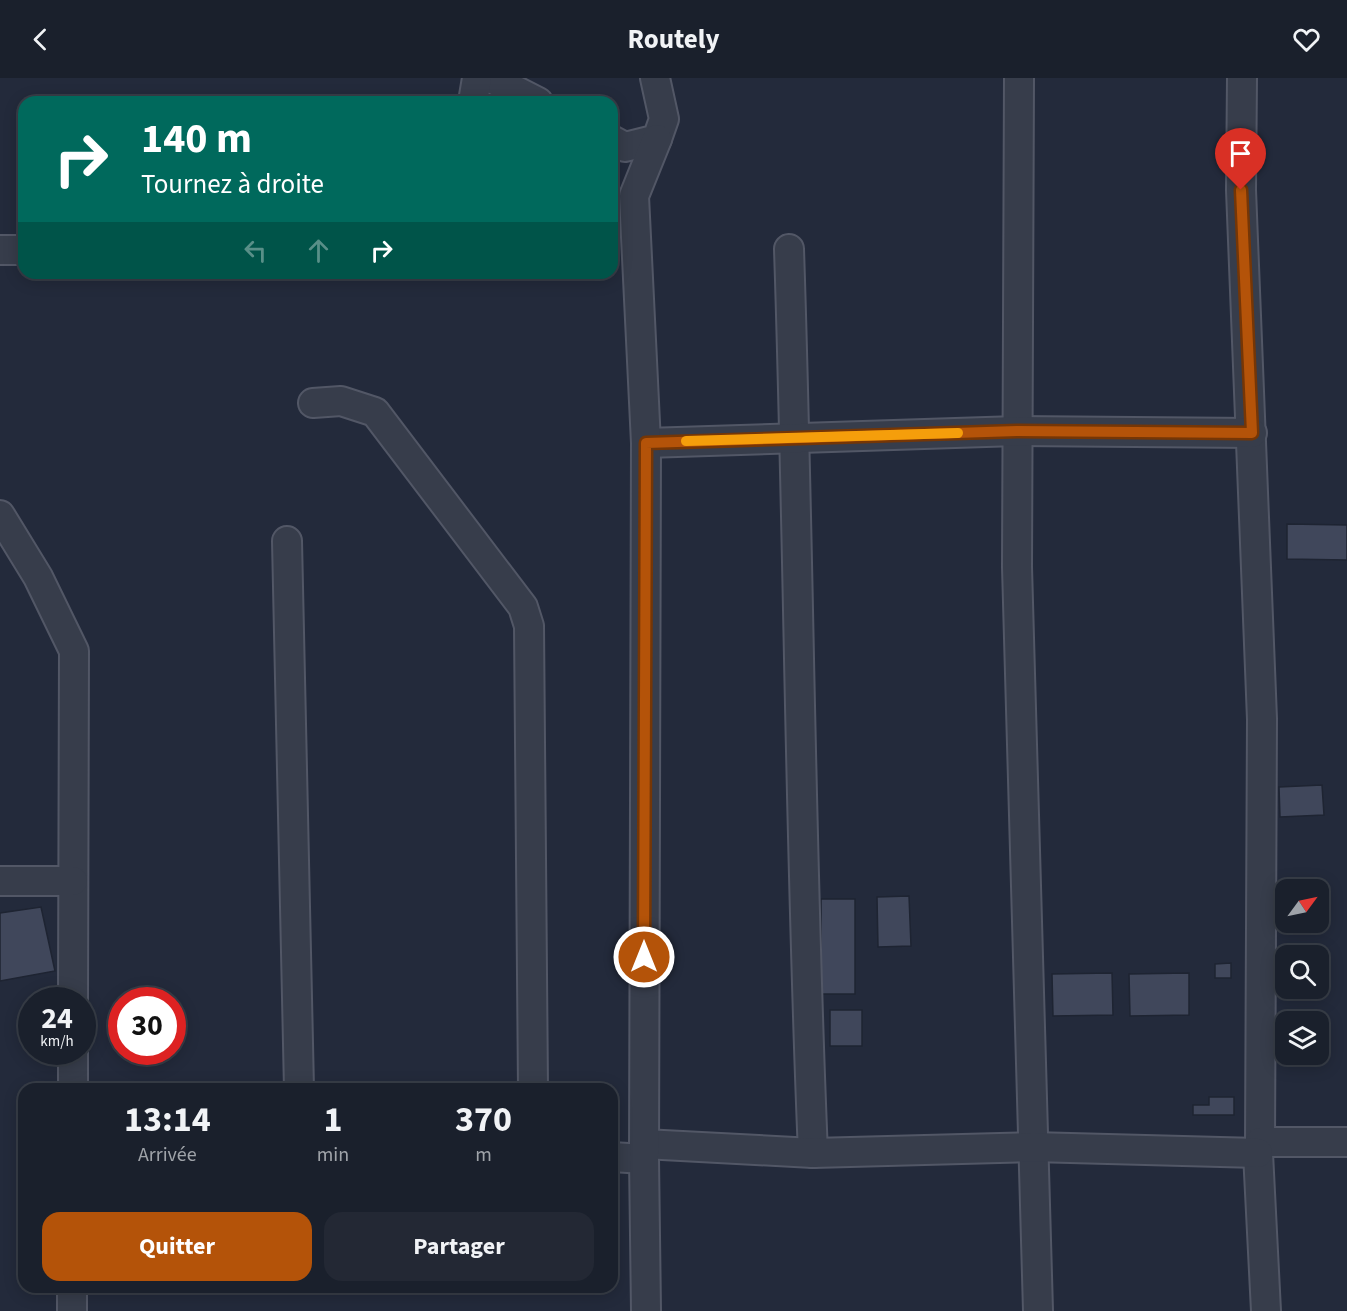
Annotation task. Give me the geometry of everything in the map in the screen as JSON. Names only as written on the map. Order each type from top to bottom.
[{"type":"street","points":[[473,96],[477,78]]},
{"type":"street","points":[[491,78],[526,96]]},
{"type":"street","points":[[646,1311],[644,1151],[646,443],[634,196],[664,119],[655,78]]},
{"type":"street","points":[[1019,78],[1017,567],[1038,1311]]},
{"type":"street","points":[[1242,78],[1241,190],[1262,719],[1259,1148],[1266,1311]]},
{"type":"street","points":[[618,143],[625,147],[657,138]]},
{"type":"street","points":[[789,249],[795,438],[804,945],[813,1153]]},
{"type":"street","points":[[0,250],[18,250]]},
{"type":"street","points":[[313,403],[341,401],[375,412],[523,607],[529,626],[533,1083]]},
{"type":"street","points":[[646,443],[1017,431],[1252,433]]},
{"type":"street","points":[[0,515],[38,577],[74,651],[73,987]]},
{"type":"street","points":[[287,541],[299,1083]]},
{"type":"street","points":[[0,881],[74,881]]},
{"type":"street","points":[[73,1065],[73,1083]]},
{"type":"street","points":[[618,1156],[644,1151],[813,1153],[1033,1147],[1259,1148],[1347,1142]]},
{"type":"street","points":[[72,1293],[72,1311]]},
{"type":"building","points":[[1287,524],[1347,525],[1347,560],[1287,559]]},
{"type":"building","points":[[1322,785],[1324,815],[1280,817],[1279,787]]},
{"type":"building","points":[[909,896],[911,946],[878,947],[877,897]]},
{"type":"building","points":[[821,899],[855,899],[855,994],[821,994]]},
{"type":"building","points":[[41,907],[55,971],[0,981],[0,913]]},
{"type":"building","points":[[1231,963],[1231,978],[1215,978],[1215,964]]},
{"type":"building","points":[[1112,973],[1113,1015],[1053,1016],[1052,974]]},
{"type":"building","points":[[1189,973],[1189,1015],[1130,1016],[1129,974]]},
{"type":"building","points":[[830,1010],[862,1010],[862,1046],[830,1046]]},
{"type":"building","points":[[1209,1097],[1234,1097],[1234,1115],[1193,1115],[1193,1105],[1209,1105]]},
{"type":"slow traffic","points":[[686,441],[958,433]]},
{"type":"route","points":[[644,957],[646,443],[1017,431],[1252,433],[1241,190]]}]
